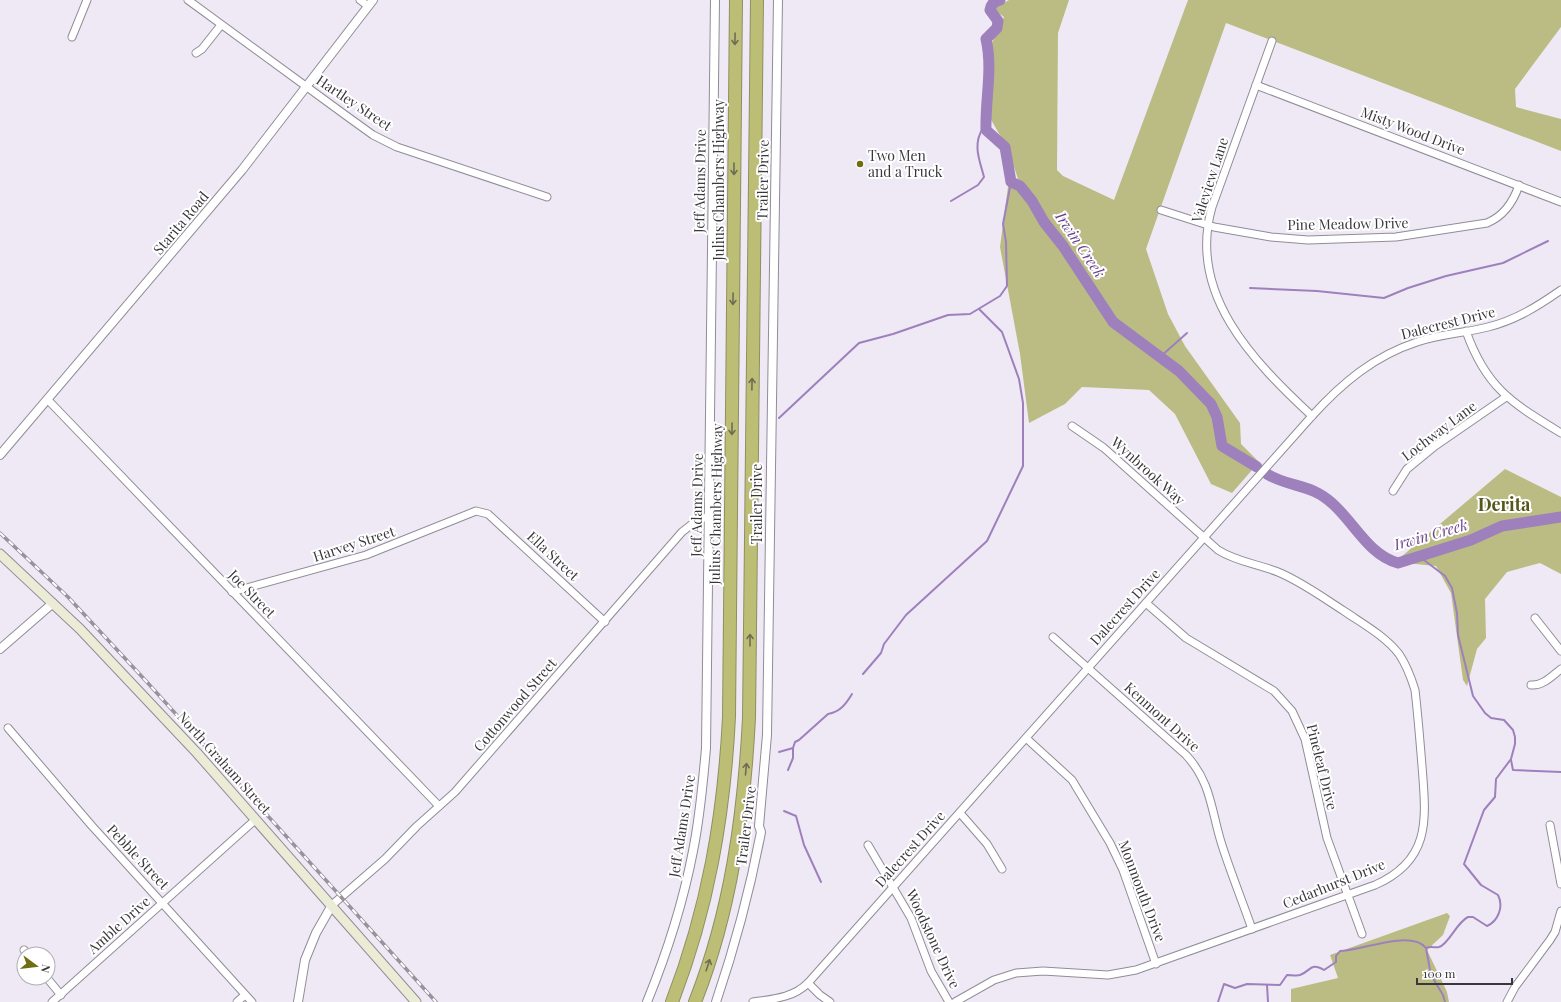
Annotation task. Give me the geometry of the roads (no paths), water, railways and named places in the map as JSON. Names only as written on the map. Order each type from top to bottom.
[{"type":"highway","name":"Julius Chambers Highway","points":[[672,1002],[694,936],[714,858],[727,761],[729,717],[736,0]]},
{"type":"highway","points":[[695,1002],[709,963],[728,899],[742,812],[747,762],[749,718],[757,0]]},
{"type":"main road","name":"North Graham Street","points":[[0,554],[53,603],[197,753],[416,1002]]},
{"type":"street","points":[[72,37],[87,0]]},
{"type":"street","name":"Hartley Street","points":[[188,0],[366,130],[397,147],[547,198]]},
{"type":"street","points":[[360,0],[370,3]]},
{"type":"street","name":"Jeff Adams Drive","points":[[647,1002],[660,970],[684,890],[693,851],[702,792],[707,727],[715,0]]},
{"type":"street","name":"Trailer Drive","points":[[716,1002],[738,936],[761,832],[759,826],[767,736],[778,0]]},
{"type":"street","name":"Starita Road","points":[[0,456],[242,170],[370,3]]},
{"type":"street","points":[[196,53],[202,49],[221,25]]},
{"type":"street","name":"Valeview Lane","points":[[1272,41],[1212,207],[1207,225],[1206,248],[1208,274],[1223,312],[1267,372],[1312,416]]},
{"type":"street","name":"Misty Wood Drive","points":[[1256,85],[1561,202]]},
{"type":"street","name":"Pine Meadow Drive","points":[[1161,210],[1207,225],[1264,236],[1308,240],[1379,238],[1416,235],[1477,226],[1491,221],[1507,209],[1512,202],[1519,185]]},
{"type":"street","name":"Dalecrest Drive","points":[[752,1002],[785,997],[798,991],[808,983],[1312,416],[1345,382],[1374,361],[1418,341],[1488,327],[1515,318],[1537,307],[1561,290]]},
{"type":"street","points":[[1466,331],[1480,365],[1494,385],[1506,397],[1561,433]]},
{"type":"street","name":"Lochway Lane","points":[[1393,491],[1407,469],[1441,441],[1506,397]]},
{"type":"street","name":"Joe Street","points":[[48,400],[439,806]]},
{"type":"street","name":"Wynbrook Way","points":[[1072,426],[1099,445],[1204,538]]},
{"type":"street","name":"Harvey Street","points":[[232,592],[366,555],[476,511],[481,511]]},
{"type":"street","name":"Ella Street","points":[[481,511],[488,514],[516,539],[605,622]]},
{"type":"street","name":"Cottonwood Street","points":[[332,905],[385,859],[417,826],[455,792],[682,532],[696,521],[709,516]]},
{"type":"street","name":"Cedarhurst Drive","points":[[955,1002],[994,980],[1016,973],[1043,971],[1108,975],[1136,970],[1156,964],[1382,881],[1395,874],[1414,854],[1422,837],[1425,806],[1417,709],[1410,674],[1398,653],[1389,643],[1373,631],[1298,582],[1267,568],[1231,558],[1218,550],[1204,538]]},
{"type":"street","points":[[0,649],[53,603]]},
{"type":"street","name":"Pineleaf Drive","points":[[1146,603],[1192,642],[1274,691],[1292,711],[1303,733],[1322,820],[1362,934]]},
{"type":"street","points":[[1535,618],[1561,652]]},
{"type":"street","name":"Kenmont Drive","points":[[1053,637],[1186,755],[1199,770],[1211,796],[1221,841],[1252,929]]},
{"type":"street","points":[[1531,685],[1544,682],[1561,669]]},
{"type":"street","name":"Pebble Street","points":[[8,728],[92,826],[252,1002]]},
{"type":"street","name":"Monmouth Drive","points":[[1026,738],[1072,780],[1106,836],[1123,870],[1156,964]]},
{"type":"street","points":[[960,813],[987,844],[1002,869]]},
{"type":"street","name":"Amble Drive","points":[[52,1002],[256,819]]},
{"type":"street","points":[[1550,825],[1561,884]]},
{"type":"street","name":"Woodstone Drive","points":[[868,845],[912,918],[931,971],[948,1002]]},
{"type":"street","points":[[298,1002],[303,968],[307,953],[332,905]]},
{"type":"street","points":[[1507,1002],[1515,987],[1555,932],[1561,911]]},
{"type":"street","points":[[808,983],[820,995],[830,1002]]},
{"type":"street","points":[[54,986],[61,995]]},
{"type":"street","points":[[237,1002],[245,995]]},
{"type":"waterway","name":"Irwin Creek","points":[[1000,0],[993,3],[990,10],[998,21],[997,28],[986,39],[989,62],[986,130],[1005,147],[1011,182],[1020,186],[1032,201],[1044,222],[1063,246],[1113,322],[1179,371],[1211,404],[1217,417],[1222,446],[1257,467]]},
{"type":"waterway","points":[[951,201],[978,185],[984,177],[977,147],[983,128],[986,130]]},
{"type":"waterway","points":[[779,418],[859,343],[893,334],[948,315],[970,314],[1000,296],[1007,286],[1006,242],[1003,224],[1011,182]]},
{"type":"waterway","points":[[1250,288],[1317,291],[1384,298],[1408,288],[1446,276],[1503,263],[1548,241]]},
{"type":"waterway","points":[[863,674],[881,653],[884,644],[906,615],[987,541],[1023,466],[1023,403],[1019,379],[1002,332],[979,309]]},
{"type":"waterway","points":[[1160,357],[1187,333]]},
{"type":"waterway","name":"Irwin Creek","points":[[1267,474],[1284,482],[1317,492],[1325,497],[1341,512],[1370,546],[1388,559],[1398,563],[1471,540],[1502,526],[1561,517]]},
{"type":"waterway","points":[[1420,557],[1445,576],[1452,588],[1457,613],[1458,635],[1473,696],[1485,713],[1491,718],[1504,720],[1513,730],[1515,737],[1515,744],[1511,759],[1496,779],[1495,797],[1484,810],[1464,864],[1481,885],[1498,895],[1500,900],[1499,913],[1494,921],[1487,926],[1473,917],[1468,917],[1460,924],[1443,945],[1439,947],[1426,948]]},
{"type":"waterway","points":[[788,770],[793,758],[793,748],[795,742],[828,714],[842,707],[852,694]]},
{"type":"waterway","points":[[779,752],[793,748]]},
{"type":"waterway","points":[[1511,760],[1513,770],[1561,772]]},
{"type":"waterway","points":[[784,811],[796,816],[804,845],[821,882]]},
{"type":"waterway","points":[[1218,1002],[1224,984],[1235,988],[1247,984],[1280,985],[1287,975],[1300,975],[1313,967],[1324,970],[1336,962],[1336,956],[1340,951],[1385,942],[1409,940],[1419,943],[1426,948],[1431,975],[1443,995],[1445,1002]]},
{"type":"waterway","points":[[1267,985],[1268,1002]]},
{"type":"railway","points":[[0,533],[68,597],[146,681],[436,1002]]},
{"type":"place","name":"Two Men and a Truck","points":[[860,164]]},
{"type":"district","name":"Derita","points":[[1504,505]]}]
